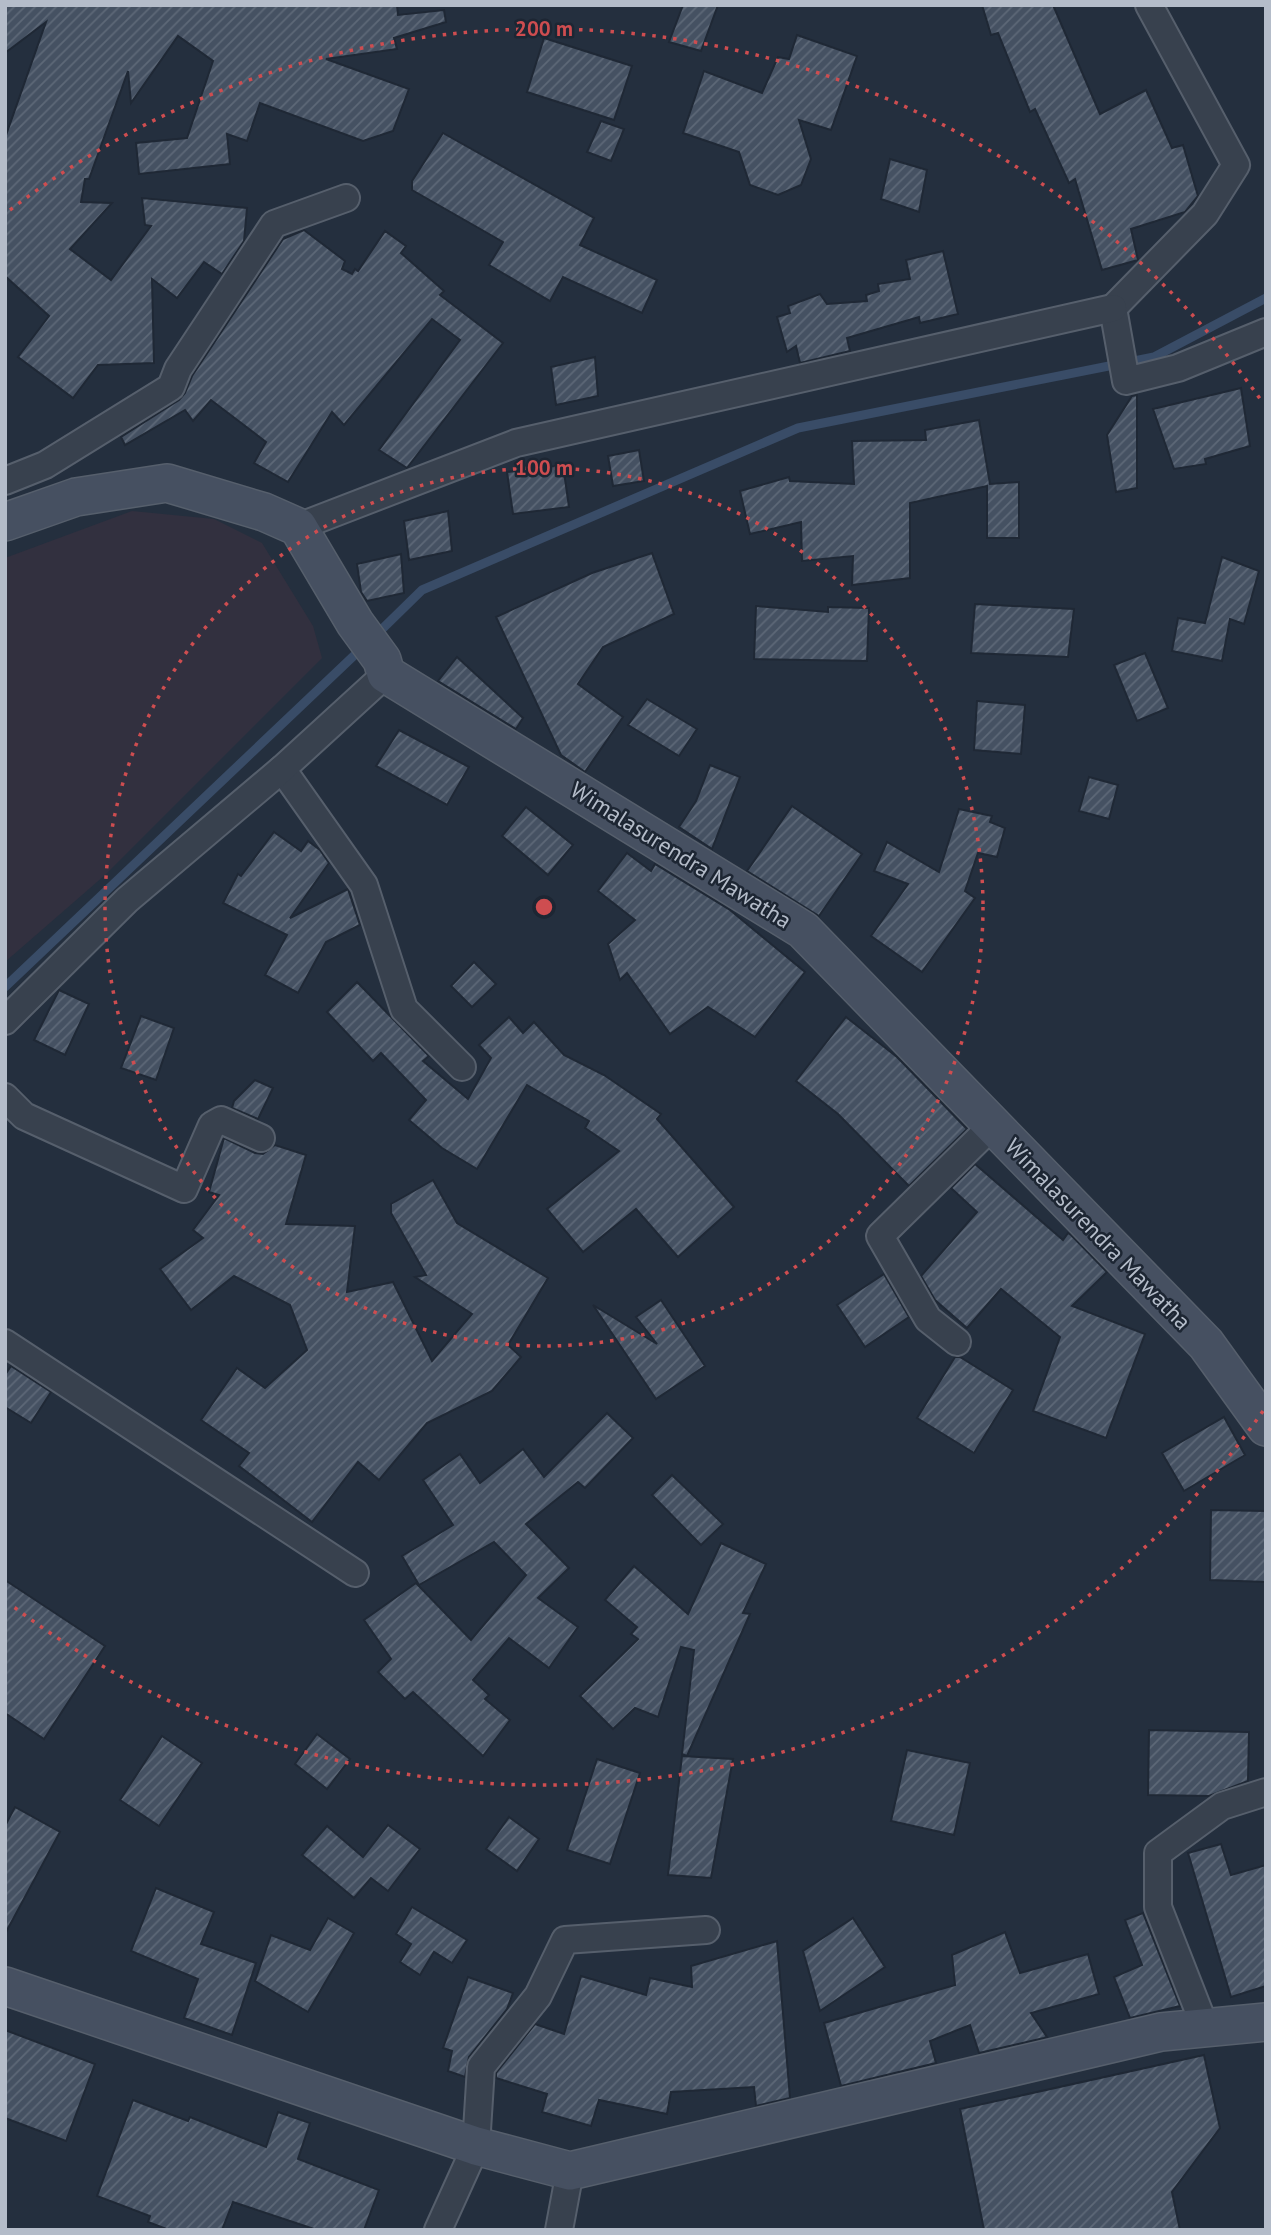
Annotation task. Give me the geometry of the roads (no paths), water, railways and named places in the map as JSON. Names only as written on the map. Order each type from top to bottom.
[{"type":"street","points":[[5,522],[76,497],[167,483],[264,512],[298,527],[516,443],[1113,308],[1205,214],[1236,165],[1149,5]]},
{"type":"street","points":[[5,481],[45,465],[172,387],[178,369],[274,224],[346,198]]},
{"type":"street","points":[[1113,308],[1126,381],[1178,368],[1266,332]]},
{"type":"street","name":"Wimalasurendra Mawatha","points":[[298,527],[384,667],[803,930],[1206,1345],[1264,1418]]},
{"type":"street","points":[[5,1021],[127,900],[282,769],[384,667]]},
{"type":"street","points":[[282,769],[364,885],[404,1009],[461,1068]]},
{"type":"street","points":[[5,1097],[24,1116],[184,1189],[212,1125],[221,1120],[261,1138]]},
{"type":"street","points":[[957,1342],[928,1319],[880,1236],[993,1125]]},
{"type":"street","points":[[5,1343],[355,1573]]},
{"type":"street","points":[[1205,2027],[1158,1907],[1158,1853],[1222,1806],[1266,1792]]},
{"type":"street","points":[[439,2230],[476,2146],[481,2067],[538,1996],[565,1940],[706,1930]]},
{"type":"street","points":[[5,1986],[476,2146],[570,2171],[1161,2032],[1266,2022]]},
{"type":"street","points":[[559,2230],[570,2171]]},
{"type":"waterway","points":[[375,636],[422,590],[798,428],[1154,357],[1266,298]]},
{"type":"waterway","points":[[5,987],[362,648]]}]
